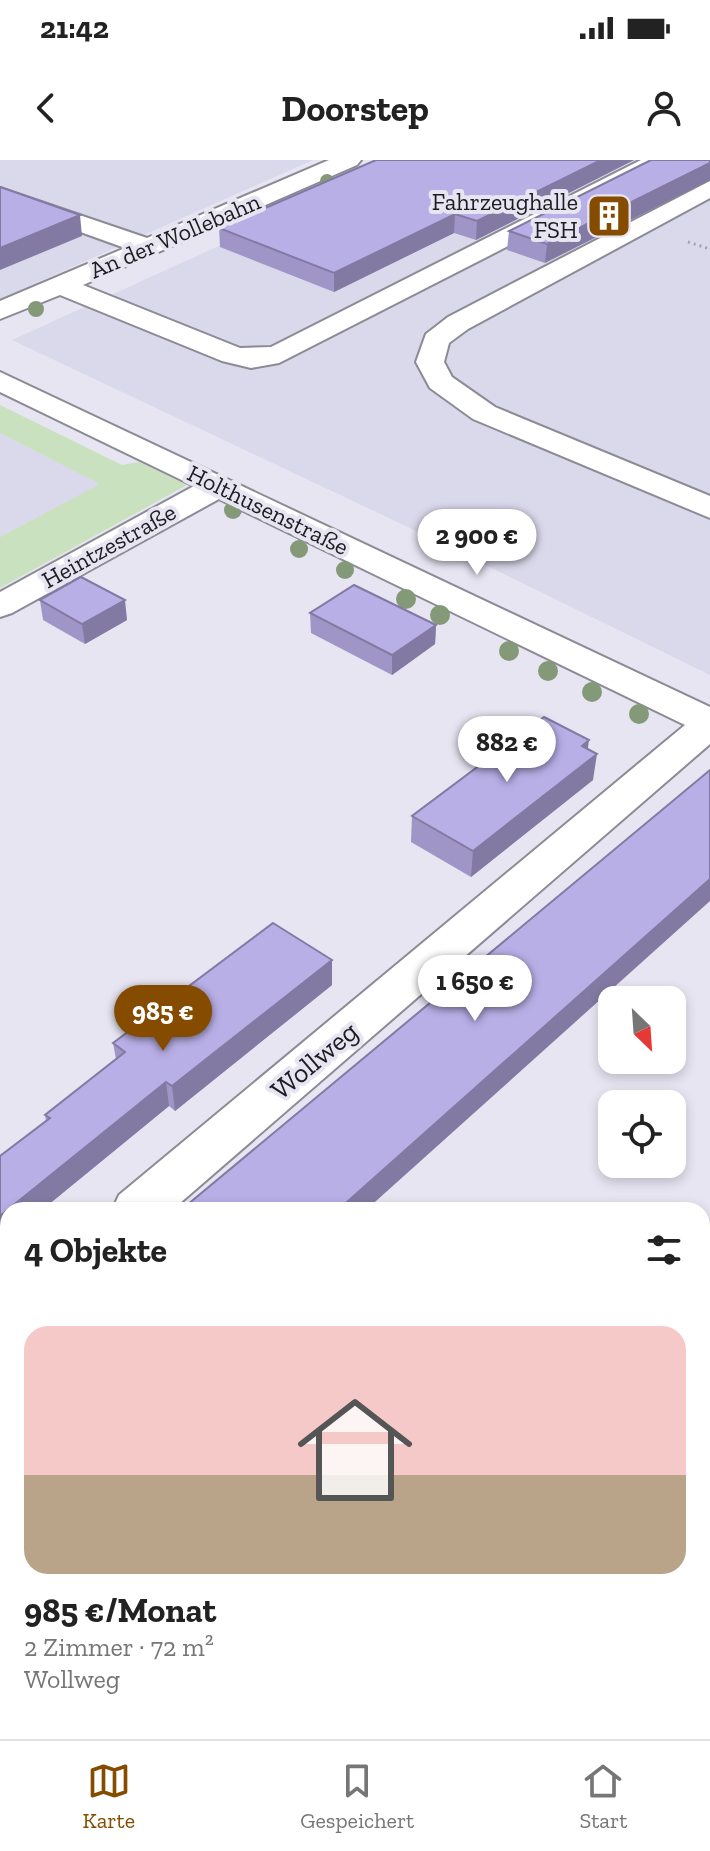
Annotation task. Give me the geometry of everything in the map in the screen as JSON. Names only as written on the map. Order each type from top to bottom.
[{"type":"street","points":[[60,285],[232,355],[251,359],[271,356],[659,160]]},
{"type":"street","name":"An der Wollebahn","points":[[0,311],[336,162]]},
{"type":"street","points":[[710,188],[458,323],[436,340],[430,362],[440,382],[484,413],[710,508]]},
{"type":"street","points":[[0,195],[148,247]]},
{"type":"street","name":"Holthusenstraße","points":[[0,381],[710,723]]},
{"type":"street","name":"Heintzestraße","points":[[0,606],[218,486]]},
{"type":"street","name":"Wollweg","points":[[146,1202],[710,723]]},
{"type":"shaded area","points":[[0,160],[313,160],[0,299]]},
{"type":"shaded area","points":[[408,160],[710,160],[710,675],[408,527],[12,340]]},
{"type":"shaded area","points":[[0,433],[101,484],[0,537]]},
{"type":"green space","points":[[0,405],[122,465],[139,462],[187,485],[0,588],[0,537],[100,484],[0,433]]},
{"type":"building","points":[[376,160],[601,160],[477,221],[455,214],[334,273],[219,228]]},
{"type":"building","points":[[651,160],[710,160],[710,163],[547,244],[509,231]]},
{"type":"building","points":[[0,187],[80,215],[0,248]]},
{"type":"building","points":[[81,577],[125,600],[82,624],[40,600]]},
{"type":"building","points":[[354,585],[436,625],[392,655],[310,613]]},
{"type":"building","points":[[544,717],[589,740],[582,746],[597,754],[473,851],[412,816]]},
{"type":"building","points":[[710,770],[710,879],[347,1202],[191,1202]]},
{"type":"building","points":[[273,923],[332,960],[172,1086],[166,1082],[17,1202],[0,1202],[0,1156],[50,1118],[45,1115],[125,1052],[113,1043]]},
{"type":"place","name":"Fahrzeughalle FSH","points":[[609,216]]}]
